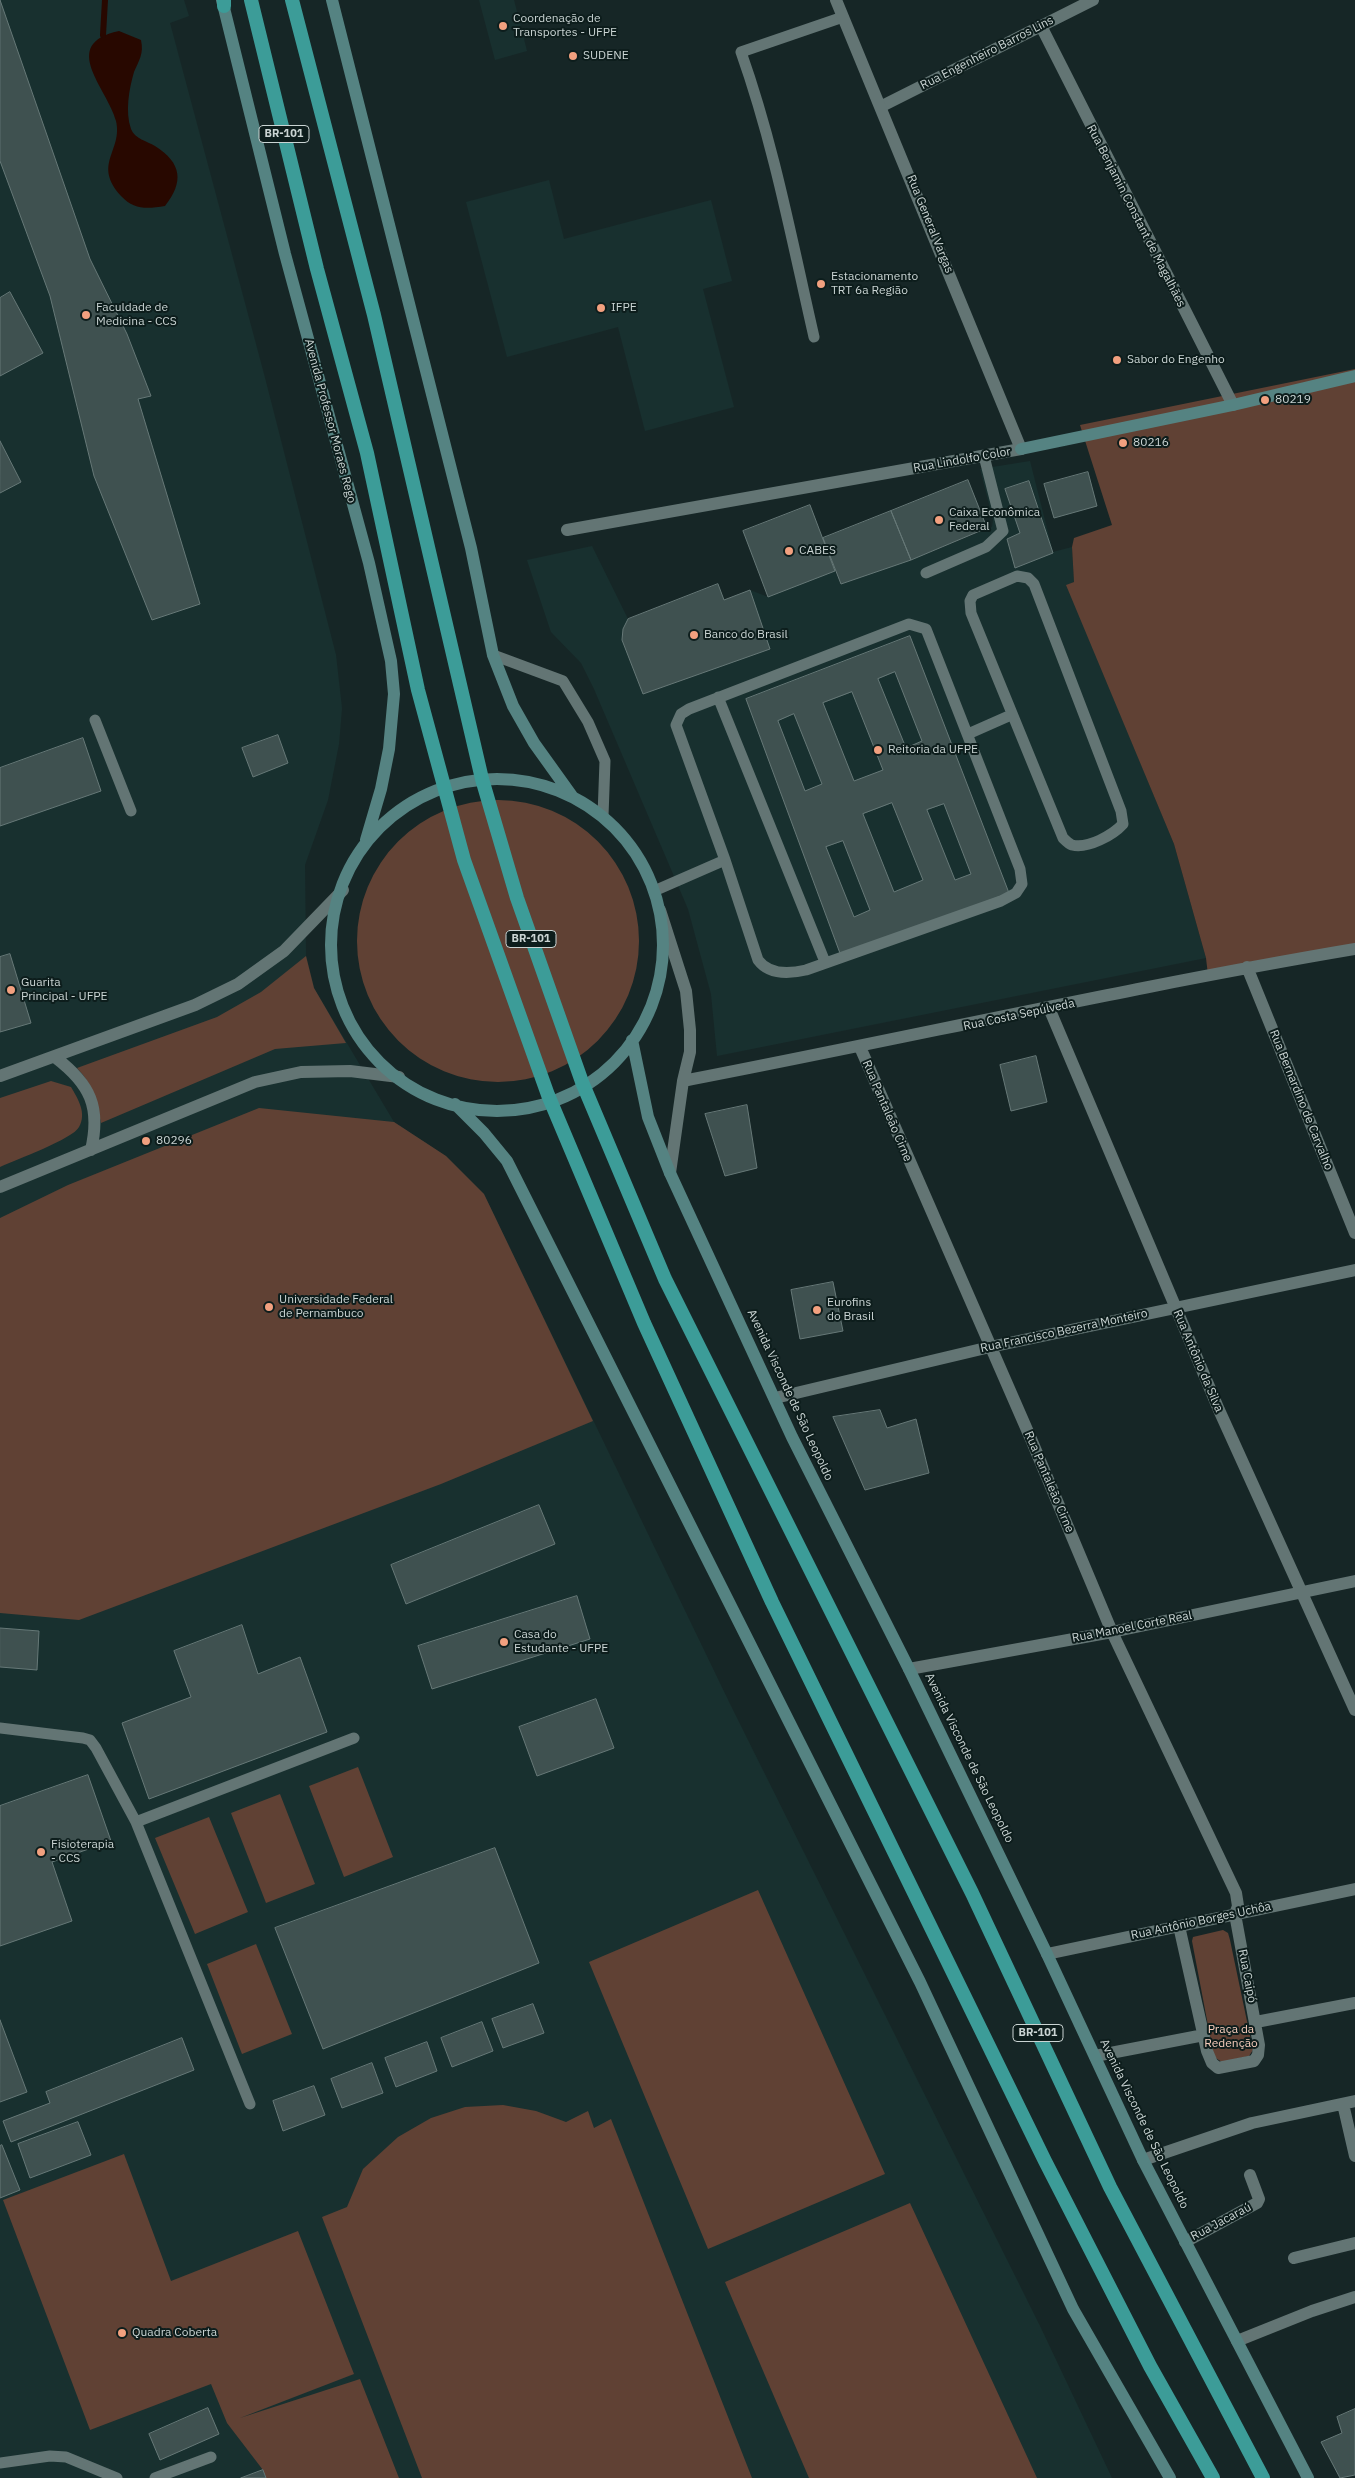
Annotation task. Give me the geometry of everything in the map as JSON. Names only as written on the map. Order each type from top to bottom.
[{"type":"highway","name":"BR-101","points":[[251,0],[317,269],[367,453],[418,690],[464,860],[548,1095],[644,1322],[772,1602],[1054,2178],[1150,2366],[1213,2478]]},
{"type":"highway","name":"BR-101","points":[[292,0],[358,252],[482,779],[517,898],[582,1082],[665,1279],[972,1892],[1110,2187],[1263,2478]]},
{"type":"main road","points":[[332,0],[471,548],[493,655],[513,706],[534,743],[572,796]]},
{"type":"main road","name":"Avenida Professor Moraes Rego","points":[[223,2],[285,254],[369,563],[391,661],[394,694],[389,749],[381,789],[365,845]]},
{"type":"main road","name":"Rua Lindolfo Color","points":[[1021,449],[1233,405],[1355,376]]},
{"type":"main road","points":[[488,779],[517,780],[545,785],[572,796],[603,816],[629,843],[648,875],[660,910],[662,959],[650,1007],[632,1040],[607,1070],[586,1087],[562,1100],[536,1109],[509,1112],[481,1111],[454,1104],[399,1077],[371,1055],[350,1027],[335,994],[329,960],[332,924],[343,890],[365,845],[384,823],[407,806],[432,792],[460,783],[488,779]]},
{"type":"main road","name":"Avenida Visconde de São Leopoldo","points":[[632,1040],[648,1117],[670,1173],[775,1398],[1047,1954],[1143,2160],[1308,2478]]},
{"type":"main road","points":[[454,1104],[484,1133],[507,1161],[920,1982],[1074,2309],[1170,2478]]},
{"type":"street","name":"Rua General Vargas","points":[[836,0],[882,106],[1021,449]]},
{"type":"street","name":"Rua Engenheiro Barros Lins","points":[[882,106],[1093,0]]},
{"type":"street","name":"Rua Benjamin Constant de Magalhães","points":[[1041,26],[1233,405]]},
{"type":"street","name":"Rua Lindolfo Color","points":[[567,530],[1021,449]]},
{"type":"street","points":[[0,1076],[56,1058],[195,1005],[238,984],[284,950],[343,890]]},
{"type":"street","points":[[660,910],[686,991],[690,1052],[683,1081],[670,1173]]},
{"type":"street","name":"Rua Costa Sepúlveda","points":[[683,1081],[860,1048],[1248,967],[1355,950]]},
{"type":"street","name":"Rua Bernardino de Carvalho","points":[[1248,967],[1355,1233]]},
{"type":"street","name":"Rua Antônio da Silva","points":[[1049,1008],[1219,1410],[1355,1710]]},
{"type":"street","name":"Rua Pantaleão Cirne","points":[[860,1048],[1112,1632],[1236,1893],[1238,1906],[1235,1914]]},
{"type":"street","points":[[56,1058],[74,1072],[89,1095],[94,1109],[96,1130],[91,1150]]},
{"type":"street","points":[[0,1187],[255,1082],[301,1072],[350,1071],[399,1077]]},
{"type":"street","name":"Rua Francisco Bezerra Monteiro","points":[[775,1398],[990,1347],[1355,1270]]},
{"type":"street","name":"Rua Manoel Corte Real","points":[[909,1669],[1112,1632],[1355,1581]]},
{"type":"street","name":"Rua Antônio Borges Uchôa","points":[[1047,1954],[1355,1889]]},
{"type":"street","name":"Rua Caipó","points":[[1179,1926],[1210,2058],[1218,2068],[1250,2062],[1258,2055],[1256,2022],[1235,1914]]},
{"type":"street","points":[[1256,2022],[1355,2003]]},
{"type":"street","points":[[1095,2056],[1204,2035]]},
{"type":"street","points":[[1143,2160],[1252,2123],[1349,2102],[1355,2156]]},
{"type":"street","name":"Rua Jacaraú","points":[[1185,2242],[1257,2203],[1259,2199],[1250,2175]]},
{"type":"street","points":[[1294,2258],[1355,2242]]},
{"type":"street","points":[[1237,2341],[1312,2311],[1355,2297]]},
{"type":"lane","points":[[814,337],[777,173],[757,98],[741,52],[843,17]]},
{"type":"lane","points":[[926,573],[986,547],[1003,531],[984,456]]},
{"type":"lane","points":[[1017,576],[1028,578],[1038,593],[1121,810],[1122,824],[1116,832],[1085,845],[1072,845],[1063,838],[1010,715],[971,613],[970,601],[980,590],[1017,576]]},
{"type":"lane","points":[[909,624],[926,629],[1020,869],[1022,884],[1016,893],[1001,901],[789,974],[764,967],[758,960],[726,860],[676,725],[681,714],[689,708],[718,697],[909,624]]},
{"type":"lane","points":[[493,655],[563,681],[588,722],[605,761],[603,816]]},
{"type":"lane","points":[[718,697],[825,962]]},
{"type":"lane","points":[[968,734],[1010,715]]},
{"type":"lane","points":[[95,720],[131,811]]},
{"type":"lane","points":[[654,891],[726,860]]},
{"type":"lane","points":[[0,1728],[75,1736],[90,1740],[96,1748],[136,1822],[250,2104]]},
{"type":"lane","points":[[136,1822],[354,1738]]},
{"type":"lane","points":[[0,2463],[50,2456],[66,2457],[117,2478]]},
{"type":"lane","points":[[155,2478],[211,2457]]},
{"type":"shaded area","name":"Universidade Federal de Pernambuco","points":[[0,0],[184,0],[189,16],[170,23],[264,374],[336,655],[342,708],[339,744],[328,800],[305,865],[306,956],[314,988],[394,1122],[446,1156],[484,1194],[731,1706],[1040,2326],[1112,2478],[0,2478]]},
{"type":"shaded area","name":"Coordenação de Transportes - UFPE","points":[[479,0],[514,0],[527,51],[495,60]]},
{"type":"shaded area","points":[[119,31],[141,40],[142,45],[129,93],[128,115],[131,129],[138,137],[164,152],[171,159],[177,173],[175,189],[165,206],[147,208],[131,204],[121,196],[109,175],[110,158],[116,141],[116,121],[97,82],[89,57],[92,46],[101,37]]},
{"type":"shaded area","name":"IFPE","points":[[549,180],[564,239],[711,200],[732,281],[703,289],[734,407],[645,431],[618,327],[507,357],[466,202]]},
{"type":"shaded area","name":"Reitoria da UFPE","points":[[1030,461],[1053,552],[1072,547],[1074,582],[1067,585],[1174,844],[1206,958],[717,1056],[711,994],[688,909],[594,689],[581,663],[551,632],[527,560],[592,546],[628,619],[623,629],[622,640],[643,694],[770,649],[750,590],[768,597],[835,571],[841,584],[911,560],[992,527],[993,520],[980,469]]},
{"type":"green space","points":[[1355,369],[1355,949],[1208,975],[1206,958],[1174,844],[1066,585],[1074,582],[1072,547],[1074,538],[1112,525],[1080,425]]},
{"type":"green space","points":[[498,800],[525,803],[552,811],[587,832],[607,852],[622,875],[633,900],[639,941],[636,968],[628,995],[607,1030],[587,1050],[564,1065],[539,1076],[498,1082],[471,1079],[444,1071],[409,1050],[389,1030],[374,1007],[363,982],[357,941],[360,914],[368,887],[389,852],[409,832],[432,817],[457,806]]},
{"type":"green space","points":[[306,956],[314,988],[346,1043],[275,1049],[101,1123],[94,1094],[77,1068],[217,1017],[261,992]]},
{"type":"green space","points":[[51,1081],[71,1087],[82,1111],[79,1127],[55,1143],[0,1167],[0,1098]]},
{"type":"green space","points":[[259,1108],[394,1122],[446,1156],[484,1194],[593,1421],[441,1484],[79,1620],[0,1613],[0,1218],[68,1185]]},
{"type":"green space","points":[[358,1767],[393,1857],[344,1877],[309,1786]]},
{"type":"green space","points":[[280,1794],[315,1884],[266,1903],[231,1813]]},
{"type":"green space","points":[[209,1817],[248,1912],[195,1934],[155,1838]]},
{"type":"green space","points":[[758,1890],[885,2174],[708,2249],[589,1962]]},
{"type":"green space","name":"Praça da Redenção","points":[[1223,1930],[1228,1933],[1230,1940],[1253,2050],[1249,2056],[1222,2062],[1214,2057],[1192,1941],[1193,1937]]},
{"type":"green space","points":[[256,1944],[292,2034],[242,2054],[207,1964]]},
{"type":"green space","points":[[503,2105],[536,2111],[566,2122],[588,2111],[594,2128],[611,2119],[752,2478],[422,2478],[322,2217],[347,2207],[363,2169],[398,2137],[431,2118],[465,2107]]},
{"type":"green space","points":[[124,2154],[171,2281],[298,2231],[354,2374],[240,2418],[360,2379],[399,2478],[266,2478],[263,2470],[227,2423],[211,2384],[90,2430],[3,2200]]},
{"type":"green space","points":[[910,2203],[1037,2478],[809,2478],[725,2282]]},
{"type":"building","name":"Faculdade de Medicina - CCS","points":[[0,0],[90,259],[127,334],[151,396],[138,399],[200,604],[152,620],[94,476],[50,296],[0,161]]},
{"type":"building","points":[[10,292],[43,353],[0,376],[0,298]]},
{"type":"building","points":[[0,441],[21,482],[0,493]]},
{"type":"building","points":[[1088,472],[1097,506],[1054,518],[1044,484]]},
{"type":"building","name":"Caixa Econômica Federal","points":[[968,480],[987,528],[911,560],[891,511]]},
{"type":"building","points":[[1029,481],[1053,553],[1015,568],[1007,539],[1020,533],[1005,489]]},
{"type":"building","name":"CABES","points":[[810,505],[835,571],[768,597],[743,531]]},
{"type":"building","points":[[891,511],[911,560],[841,584],[823,538]]},
{"type":"building","name":"Banco do Brasil","points":[[718,584],[724,600],[750,590],[770,649],[643,694],[622,640],[623,629],[628,619]]},
{"type":"building","points":[[910,636],[1009,893],[841,956],[746,699]],"holes":[[[895,672],[922,741],[906,748],[878,679]],[[852,692],[883,770],[854,781],[823,703]],[[794,714],[822,784],[805,791],[778,721]],[[892,803],[923,880],[894,892],[863,814]],[[944,804],[971,874],[955,880],[927,810]],[[843,841],[870,910],[854,917],[826,847]]]},
{"type":"building","points":[[278,735],[288,763],[253,777],[242,748]]},
{"type":"building","points":[[83,738],[101,791],[0,826],[0,768]]},
{"type":"building","name":"Guarita Principal - UFPE","points":[[10,954],[31,1023],[0,1032],[0,957]]},
{"type":"building","points":[[1036,1056],[1047,1102],[1011,1111],[1000,1065]]},
{"type":"building","points":[[747,1105],[757,1168],[725,1176],[705,1114]]},
{"type":"building","name":"Eurofins do Brasil","points":[[833,1282],[843,1331],[800,1339],[791,1290]]},
{"type":"building","points":[[880,1410],[887,1428],[916,1419],[929,1473],[865,1490],[833,1417]]},
{"type":"building","points":[[539,1505],[555,1544],[406,1604],[391,1565]]},
{"type":"building","name":"Casa do Estudante - UFPE","points":[[577,1596],[590,1639],[432,1689],[418,1646]]},
{"type":"building","points":[[242,1625],[258,1674],[300,1657],[327,1732],[149,1799],[122,1723],[191,1697],[174,1651]]},
{"type":"building","points":[[0,1628],[39,1631],[37,1670],[0,1667]]},
{"type":"building","points":[[596,1699],[614,1748],[537,1776],[519,1727]]},
{"type":"building","name":"Fisioterapia - CCS","points":[[88,1775],[111,1841],[52,1862],[72,1921],[0,1946],[0,1806]]},
{"type":"building","points":[[495,1848],[539,1963],[323,2049],[275,1928]]},
{"type":"building","points":[[533,2004],[544,2033],[503,2048],[492,2019]]},
{"type":"building","points":[[0,2020],[27,2092],[0,2102]]},
{"type":"building","points":[[482,2022],[493,2051],[452,2067],[441,2038]]},
{"type":"building","points":[[182,2038],[194,2070],[11,2142],[3,2121],[50,2103],[46,2092]]},
{"type":"building","points":[[427,2042],[437,2071],[396,2087],[385,2058]]},
{"type":"building","points":[[372,2063],[383,2093],[342,2108],[331,2079]]},
{"type":"building","points":[[314,2086],[325,2115],[283,2131],[273,2101]]},
{"type":"building","points":[[78,2122],[91,2155],[30,2178],[18,2144]]},
{"type":"building","points":[[2,2145],[20,2190],[0,2198],[0,2146]]},
{"type":"building","points":[[208,2408],[219,2434],[160,2460],[149,2434]]},
{"type":"building","points":[[1355,2409],[1355,2475],[1340,2478],[1321,2442],[1342,2433],[1337,2417]]},
{"type":"building","points":[[263,2470],[266,2478],[241,2478]]},
{"type":"waterway","points":[[103,35],[105,0]]},
{"type":"place","name":"Coordenação de Transportes - UFPE","points":[[503,26]]},
{"type":"place","name":"SUDENE","points":[[573,56]]},
{"type":"place","name":"Estacionamento TRT 6a Região","points":[[821,284]]},
{"type":"place","name":"IFPE","points":[[601,308]]},
{"type":"place","name":"Faculdade de Medicina - CCS","points":[[86,315]]},
{"type":"place","name":"Sabor do Engenho","points":[[1117,360]]},
{"type":"place","name":"80219","points":[[1265,400]]},
{"type":"place","name":"80216","points":[[1123,443]]},
{"type":"place","name":"Caixa Econômica Federal","points":[[939,520]]},
{"type":"place","name":"CABES","points":[[789,551]]},
{"type":"place","name":"Banco do Brasil","points":[[694,635]]},
{"type":"place","name":"Reitoria da UFPE","points":[[878,750]]},
{"type":"place","name":"Guarita Principal - UFPE","points":[[11,990]]},
{"type":"place","name":"80296","points":[[146,1141]]},
{"type":"place","name":"Universidade Federal de Pernambuco","points":[[269,1307]]},
{"type":"place","name":"Eurofins do Brasil","points":[[817,1310]]},
{"type":"place","name":"Casa do Estudante - UFPE","points":[[504,1642]]},
{"type":"place","name":"Fisioterapia - CCS","points":[[41,1852]]},
{"type":"place","name":"Quadra Coberta","points":[[122,2333]]}]
